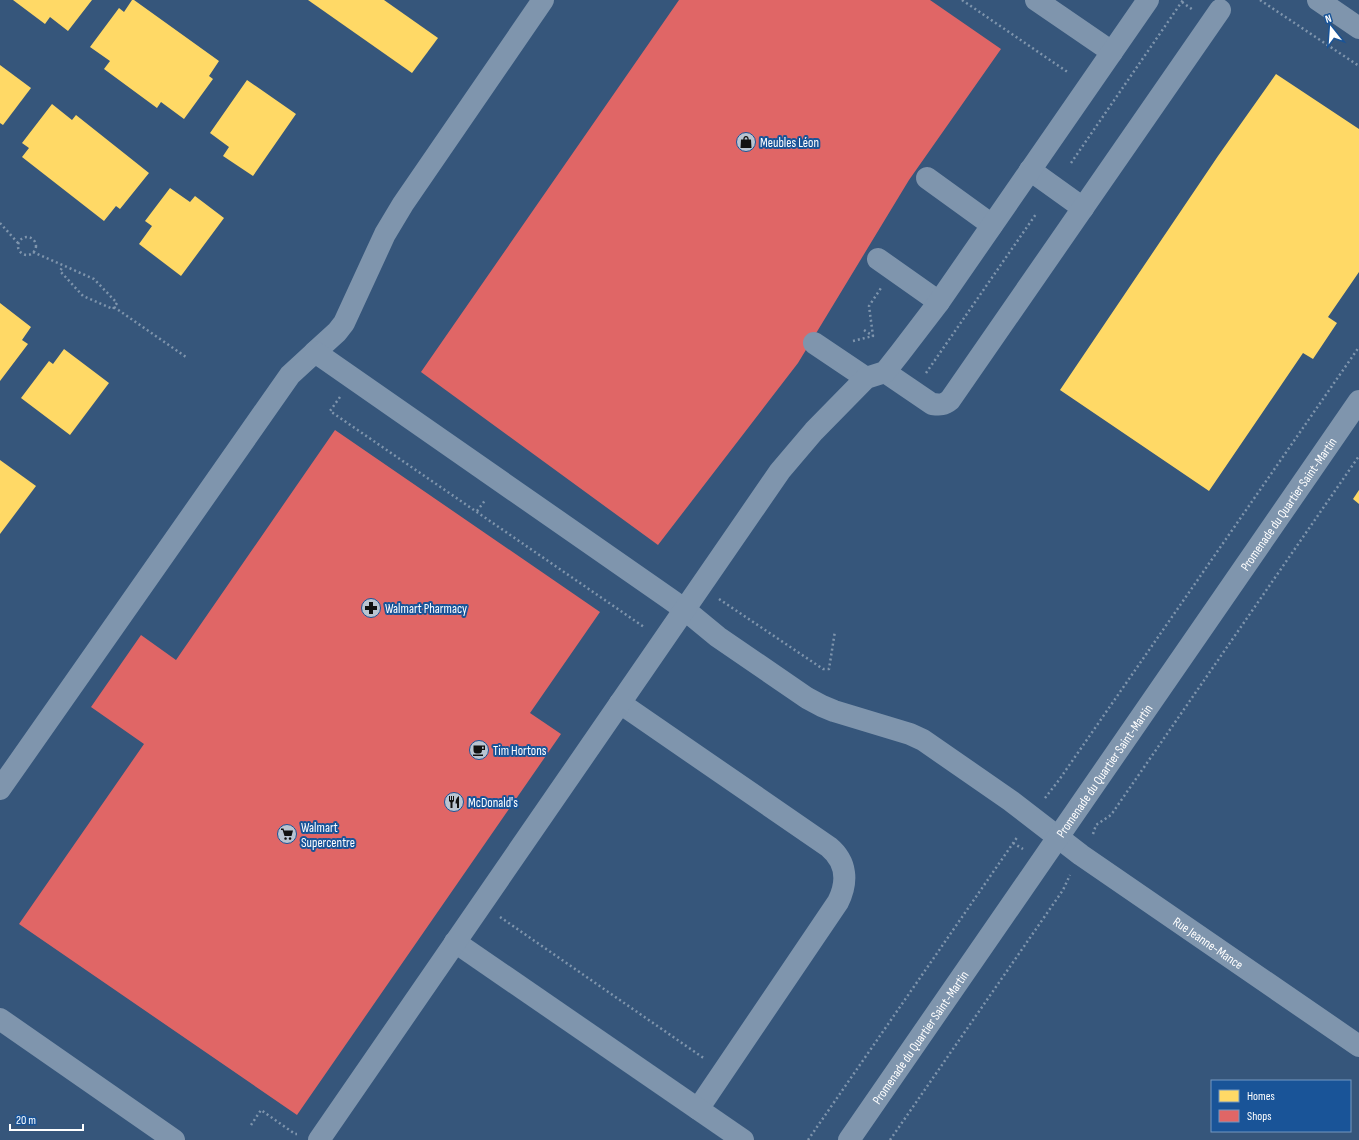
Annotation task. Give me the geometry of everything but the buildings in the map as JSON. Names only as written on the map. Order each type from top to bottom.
[{"type":"street","points":[[0,789],[290,375],[337,332],[344,323],[385,234],[403,204],[543,0]]},
{"type":"street","points":[[1036,0],[1062,7],[1112,52]]},
{"type":"street","points":[[319,1140],[780,471],[794,454],[875,375],[939,302],[1148,0]]},
{"type":"street","points":[[1318,0],[1359,28]]},
{"type":"street","points":[[814,343],[932,404],[945,404],[950,400],[1220,10]]},
{"type":"street","points":[[1030,170],[1083,208]]},
{"type":"street","points":[[927,178],[992,225]]},
{"type":"street","points":[[878,259],[939,302]]},
{"type":"street","name":"Rue Jeanne-Mance","points":[[315,352],[684,609],[718,637],[807,698],[834,711],[910,734],[923,740],[1011,801],[1058,838],[1359,1046]]},
{"type":"street","name":"Promenade du Quartier Saint-Martin","points":[[849,1140],[1359,401]]},
{"type":"street","points":[[620,704],[829,847],[839,857],[844,874],[844,887],[838,902],[698,1108]]},
{"type":"street","points":[[455,942],[743,1140]]},
{"type":"street","points":[[0,1019],[174,1140]]},
{"type":"path","points":[[962,0],[1069,73]]},
{"type":"path","points":[[1071,163],[1183,0]]},
{"type":"path","points":[[1260,0],[1359,66]]},
{"type":"path","points":[[928,371],[1036,214]]},
{"type":"path","points":[[0,223],[18,244]]},
{"type":"path","points":[[30,238],[35,244],[35,248],[33,252],[26,255],[22,254],[18,250],[18,244],[22,239],[30,238]]},
{"type":"path","points":[[33,252],[94,279],[117,303],[114,307]]},
{"type":"path","points":[[63,266],[60,271],[83,296],[113,309],[114,307],[186,357]]},
{"type":"path","points":[[871,301],[868,306],[874,336]]},
{"type":"path","points":[[864,330],[874,336]]},
{"type":"path","points":[[852,341],[874,336]]},
{"type":"path","points":[[1041,804],[1060,780],[1359,346]]},
{"type":"path","points":[[342,394],[330,411],[646,628]]},
{"type":"path","name":"Promenade du Quartier Saint-Martin","points":[[1096,825],[1111,815],[1359,456]]},
{"type":"path","points":[[701,586],[823,669],[829,669],[835,631]]},
{"type":"path","points":[[808,1140],[1013,843]]},
{"type":"path","points":[[890,1140],[1063,890],[1071,874]]},
{"type":"path","points":[[496,915],[711,1063]]},
{"type":"path","points":[[251,1125],[261,1110]]},
{"type":"place","name":"Meubles Léon","points":[[746,142]]},
{"type":"place","name":"Walmart Pharmacy","points":[[371,608]]},
{"type":"place","name":"Tim Hortons","points":[[479,750]]},
{"type":"place","name":"McDonald's","points":[[454,802]]},
{"type":"place","name":"Walmart Supercentre","points":[[287,834]]}]
